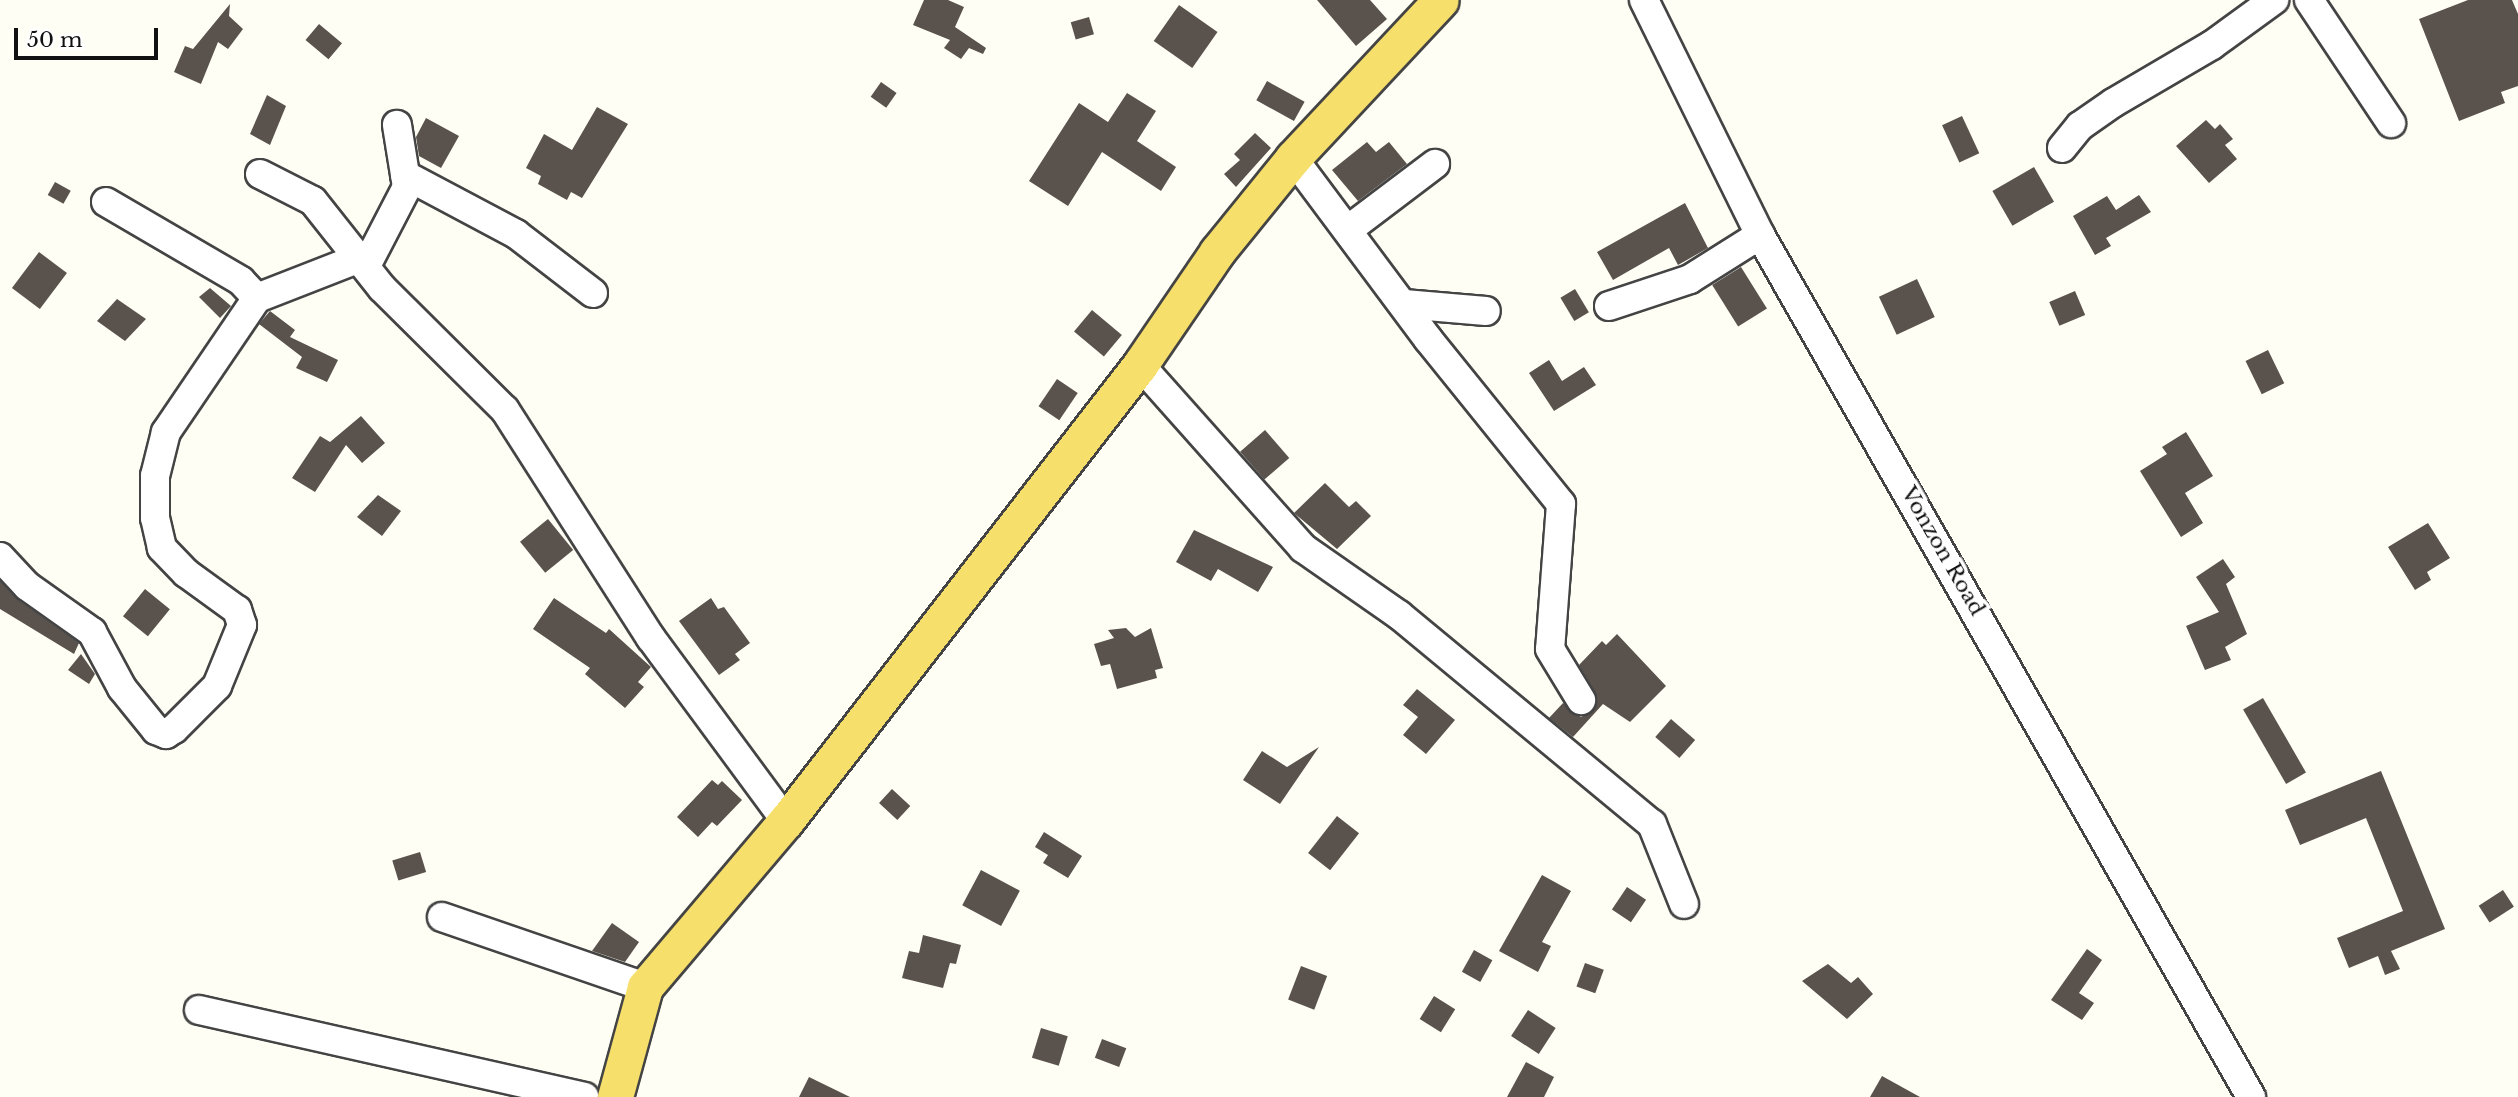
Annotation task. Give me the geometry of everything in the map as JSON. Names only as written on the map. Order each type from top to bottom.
[{"type":"main road","points":[[615,1097],[645,987],[786,821],[1140,365],[1217,252],[1293,158],[1441,0]]},
{"type":"street","name":"Vonzon Road","points":[[1644,0],[1760,235],[2251,1097]]},
{"type":"street","points":[[2062,148],[2080,126],[2113,103],[2212,45],[2274,0]]},
{"type":"street","points":[[2309,0],[2391,123]]},
{"type":"street","points":[[0,557],[27,586],[92,632],[104,661],[156,730],[166,734],[183,721],[217,686],[242,625],[237,610],[186,573],[162,548],[155,517],[155,475],[166,432],[257,298],[364,262],[407,187],[397,125]]},
{"type":"street","points":[[1293,158],[1561,504],[1550,649],[1581,700]]},
{"type":"street","points":[[1349,229],[1435,164]]},
{"type":"street","points":[[260,174],[313,201],[364,262],[505,410],[651,638],[786,821]]},
{"type":"street","points":[[405,175],[516,234],[593,293]]},
{"type":"street","points":[[106,202],[241,281],[257,298]]},
{"type":"street","points":[[1609,306],[1689,279],[1760,235]]},
{"type":"street","points":[[1404,304],[1486,311]]},
{"type":"street","points":[[1140,365],[1303,548],[1399,615],[1652,824],[1684,904]]},
{"type":"street","points":[[442,917],[645,987]]},
{"type":"street","points":[[199,1010],[584,1097]]},
{"type":"building","points":[[924,0],[948,0],[964,7],[955,27],[986,48],[983,54],[969,48],[961,59],[944,48],[950,40],[913,25]]},
{"type":"building","points":[[1317,0],[1370,0],[1387,19],[1356,46]]},
{"type":"building","points":[[2468,0],[2512,0],[2518,14],[2518,86],[2501,92],[2505,103],[2459,121],[2419,19]]},
{"type":"building","points":[[230,4],[229,16],[243,29],[228,49],[218,42],[201,84],[174,72],[185,46],[193,49]]},
{"type":"building","points":[[1179,5],[1218,32],[1192,68],[1154,41]]},
{"type":"building","points":[[1089,17],[1094,34],[1076,40],[1071,22]]},
{"type":"building","points":[[319,24],[342,43],[328,59],[306,40]]},
{"type":"building","points":[[1267,81],[1305,102],[1294,121],[1256,100]]},
{"type":"building","points":[[881,82],[897,93],[886,108],[871,97]]},
{"type":"building","points":[[1127,93],[1156,111],[1137,141],[1176,167],[1161,191],[1102,152],[1068,206],[1029,181],[1079,103],[1108,122]]},
{"type":"building","points":[[267,95],[286,106],[270,145],[250,134]]},
{"type":"building","points":[[597,107],[628,124],[582,198],[571,192],[567,200],[538,184],[541,176],[526,168],[544,134],[572,150]]},
{"type":"building","points":[[1962,116],[1979,153],[1959,162],[1942,125]]},
{"type":"building","points":[[426,118],[459,136],[441,168],[419,156],[416,137]]},
{"type":"building","points":[[2206,120],[2215,129],[2220,124],[2233,139],[2225,145],[2237,159],[2209,183],[2176,146]]},
{"type":"building","points":[[1255,133],[1271,148],[1236,187],[1224,174],[1240,160],[1234,154]]},
{"type":"building","points":[[1367,142],[1376,152],[1389,142],[1407,164],[1358,201],[1332,170]]},
{"type":"building","points":[[2034,167],[2054,202],[2012,226],[1992,191]]},
{"type":"building","points":[[55,182],[71,191],[63,204],[48,195]]},
{"type":"building","points":[[2139,195],[2151,212],[2106,238],[2111,246],[2095,255],[2073,216],[2107,196],[2116,210]]},
{"type":"building","points":[[1685,203],[1708,248],[1678,265],[1669,248],[1613,280],[1597,252]]},
{"type":"building","points":[[39,252],[67,273],[40,309],[12,288]]},
{"type":"building","points":[[1741,267],[1767,309],[1738,327],[1712,285]]},
{"type":"building","points":[[1917,279],[1935,317],[1897,335],[1879,297]]},
{"type":"building","points":[[210,288],[231,306],[220,318],[199,297]]},
{"type":"building","points":[[1575,289],[1589,312],[1574,321],[1560,298]]},
{"type":"building","points":[[2075,291],[2085,315],[2059,326],[2049,302]]},
{"type":"building","points":[[117,299],[146,319],[125,341],[97,321]]},
{"type":"building","points":[[1092,310],[1122,335],[1104,357],[1074,331]]},
{"type":"building","points":[[270,311],[295,330],[290,337],[338,360],[327,382],[296,368],[302,357],[259,324]]},
{"type":"building","points":[[2268,350],[2284,383],[2262,394],[2246,361]]},
{"type":"building","points":[[1549,360],[1562,381],[1584,367],[1596,385],[1554,411],[1529,373]]},
{"type":"building","points":[[1057,379],[1078,393],[1059,420],[1039,406]]},
{"type":"building","points":[[361,416],[385,443],[362,463],[346,445],[315,492],[292,478],[320,436],[330,442]]},
{"type":"building","points":[[1265,430],[1289,458],[1264,480],[1240,452]]},
{"type":"building","points":[[2186,432],[2213,476],[2185,493],[2203,523],[2181,537],[2140,471],[2167,454],[2162,447]]},
{"type":"building","points":[[1325,483],[1349,507],[1356,501],[1371,516],[1337,549],[1294,513]]},
{"type":"building","points":[[378,495],[401,511],[382,536],[357,517]]},
{"type":"building","points":[[548,519],[573,550],[545,573],[520,542]]},
{"type":"building","points":[[2428,523],[2450,558],[2427,572],[2431,580],[2415,590],[2388,547]]},
{"type":"building","points":[[1194,530],[1273,567],[1258,592],[1218,569],[1211,581],[1176,562]]},
{"type":"building","points":[[2223,559],[2235,577],[2226,584],[2247,634],[2225,647],[2231,660],[2205,670],[2186,626],[2219,612],[2196,577]]},
{"type":"building","points":[[0,581],[17,599],[79,643],[74,654],[0,609]]},
{"type":"building","points":[[145,589],[170,609],[148,636],[123,616]]},
{"type":"building","points":[[554,598],[606,633],[609,629],[651,667],[638,682],[644,687],[625,708],[585,674],[590,668],[533,629]]},
{"type":"building","points":[[711,598],[718,609],[724,607],[750,643],[735,654],[740,660],[719,675],[679,621]]},
{"type":"building","points":[[1126,628],[1135,637],[1151,628],[1163,668],[1155,670],[1157,678],[1117,689],[1110,664],[1101,666],[1094,644],[1114,638],[1108,630]]},
{"type":"building","points":[[1617,634],[1666,686],[1630,722],[1603,704],[1573,737],[1549,718],[1563,703],[1581,717],[1595,709],[1595,692],[1579,665],[1602,641],[1606,645]]},
{"type":"building","points":[[81,654],[95,674],[89,684],[68,670]]},
{"type":"building","points":[[1417,689],[1455,720],[1426,754],[1403,735],[1418,717],[1403,705]]},
{"type":"building","points":[[2263,698],[2306,772],[2286,784],[2243,710]]},
{"type":"building","points":[[1671,719],[1695,740],[1679,758],[1655,737]]},
{"type":"building","points":[[1319,747],[1280,804],[1243,780],[1262,751],[1287,767]]},
{"type":"building","points":[[2381,771],[2445,929],[2391,951],[2400,969],[2385,975],[2378,956],[2349,968],[2337,938],[2403,911],[2366,818],[2300,845],[2285,810]]},
{"type":"building","points":[[712,780],[718,785],[722,781],[742,800],[717,826],[712,822],[698,837],[677,817]]},
{"type":"building","points":[[892,789],[910,806],[897,820],[879,803]]},
{"type":"building","points":[[1337,816],[1359,833],[1330,870],[1308,853]]},
{"type":"building","points":[[1044,832],[1082,856],[1068,878],[1043,863],[1048,855],[1035,847]]},
{"type":"building","points":[[420,852],[426,872],[398,881],[392,860]]},
{"type":"building","points":[[981,870],[1020,891],[1001,926],[962,905]]},
{"type":"building","points":[[1542,875],[1571,891],[1542,942],[1551,946],[1538,972],[1499,951]]},
{"type":"building","points":[[1627,887],[1646,900],[1631,922],[1612,909]]},
{"type":"building","points":[[2503,890],[2514,907],[2490,923],[2479,906]]},
{"type":"building","points":[[612,923],[639,942],[625,962],[592,951]]},
{"type":"building","points":[[923,935],[961,945],[956,964],[950,963],[943,988],[902,978],[909,951],[919,953]]},
{"type":"building","points":[[2087,949],[2102,960],[2079,993],[2094,1003],[2082,1020],[2051,1000]]},
{"type":"building","points":[[1474,950],[1492,960],[1480,982],[1462,972]]},
{"type":"building","points":[[1585,963],[1604,970],[1595,993],[1576,986]]},
{"type":"building","points":[[1828,964],[1851,983],[1858,977],[1873,994],[1847,1019],[1802,981]]},
{"type":"building","points":[[1301,966],[1327,976],[1314,1010],[1288,1000]]},
{"type":"building","points":[[1434,996],[1455,1009],[1441,1032],[1420,1019]]},
{"type":"building","points":[[1528,1010],[1556,1028],[1539,1054],[1511,1036]]},
{"type":"building","points":[[1041,1028],[1068,1036],[1059,1066],[1032,1058]]},
{"type":"building","points":[[1102,1039],[1126,1048],[1119,1067],[1095,1058]]},
{"type":"building","points":[[1526,1062],[1554,1077],[1544,1097],[1507,1097]]},
{"type":"building","points":[[1882,1076],[1920,1097],[1870,1097]]},
{"type":"building","points":[[809,1077],[850,1097],[799,1097]]}]
